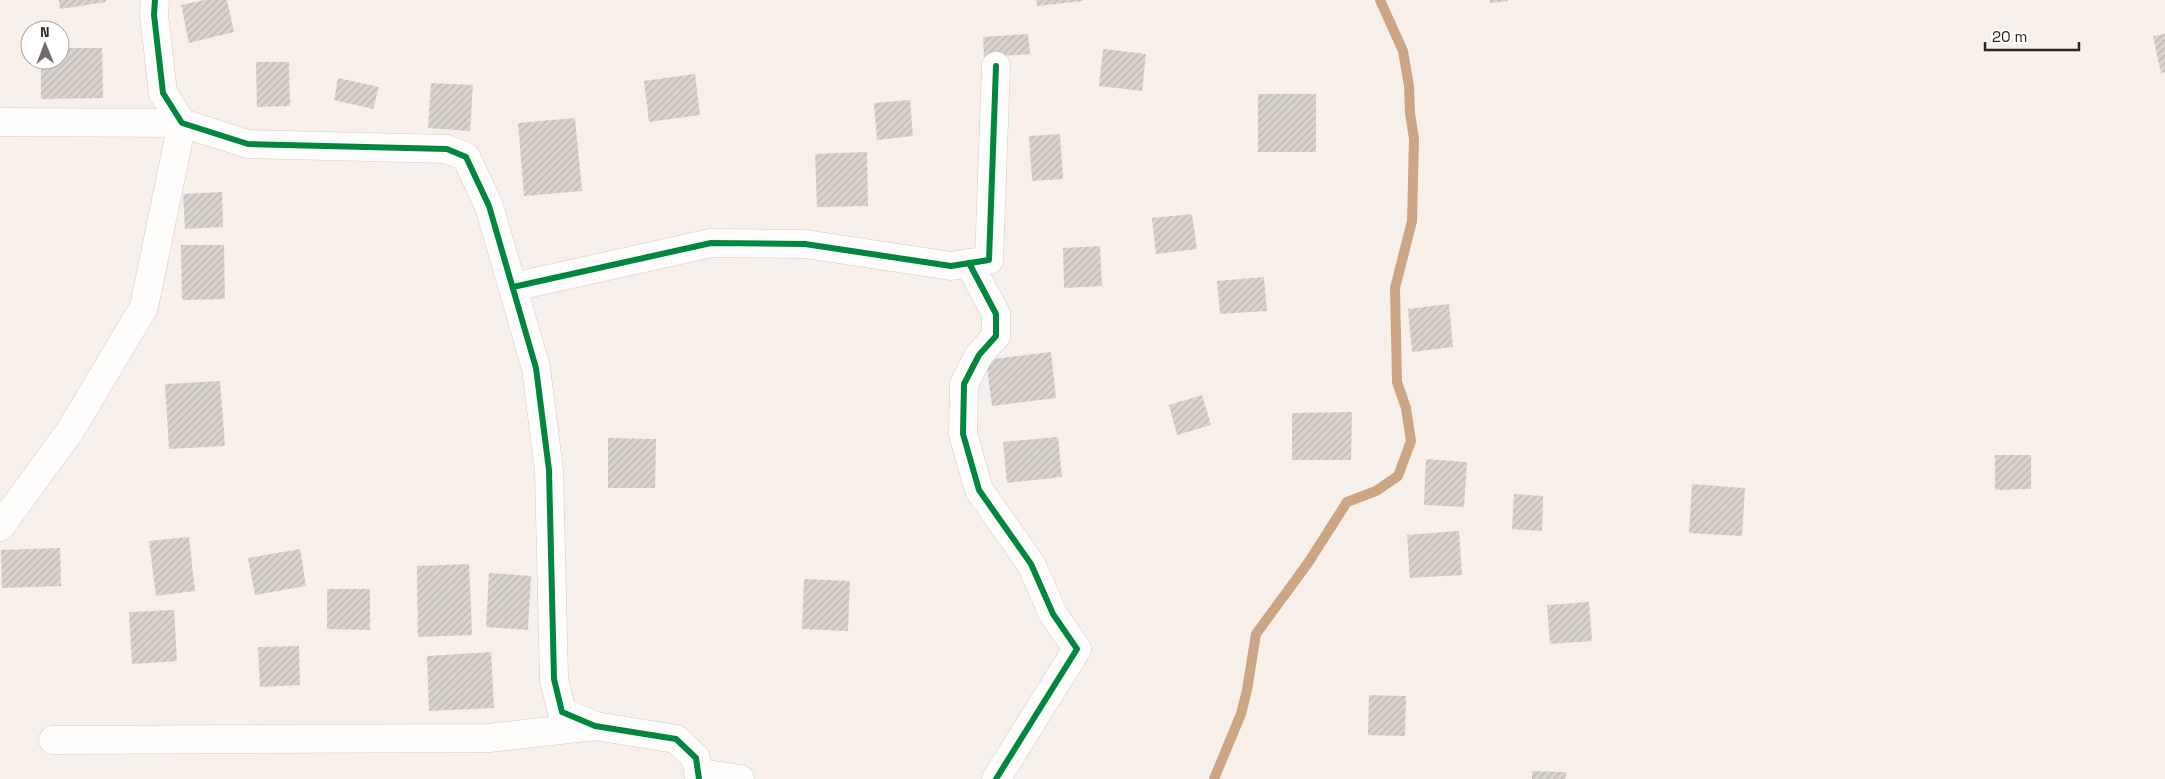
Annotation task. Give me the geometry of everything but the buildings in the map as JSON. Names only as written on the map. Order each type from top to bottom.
[{"type":"street","points":[[0,526],[70,431],[144,307],[182,123],[163,93],[154,15],[155,0]]},
{"type":"street","points":[[512,287],[711,243],[804,244],[951,266],[989,260],[996,66]]},
{"type":"street","points":[[0,122],[182,123],[248,144],[447,149],[466,157],[489,206],[536,368],[549,470],[554,679],[562,712],[595,726],[676,738],[696,758],[700,776],[740,779]]},
{"type":"street","points":[[969,263],[984,288],[996,314],[996,336],[979,355],[964,384],[963,434],[979,490],[1031,564],[1053,614],[1077,649],[996,779]]},
{"type":"street","points":[[53,740],[489,738],[595,726]]},
{"type":"waterway","points":[[1214,779],[1241,714],[1256,634],[1308,563],[1347,502],[1376,491],[1398,476],[1411,441],[1406,408],[1397,382],[1395,288],[1412,221],[1414,139],[1410,113],[1409,86],[1403,51],[1380,0]]},
{"type":"cycle path","points":[[155,0],[154,15],[163,93],[182,123],[248,144],[447,149],[466,157],[489,206],[536,368],[549,470],[554,679],[562,712],[595,726],[676,739],[696,758],[699,779]]},
{"type":"cycle path","points":[[513,287],[711,243],[805,244],[951,266],[989,260],[996,66]]},
{"type":"cycle path","points":[[969,263],[996,314],[996,336],[979,355],[964,384],[963,434],[979,490],[1031,564],[1053,614],[1077,649],[996,779]]}]
